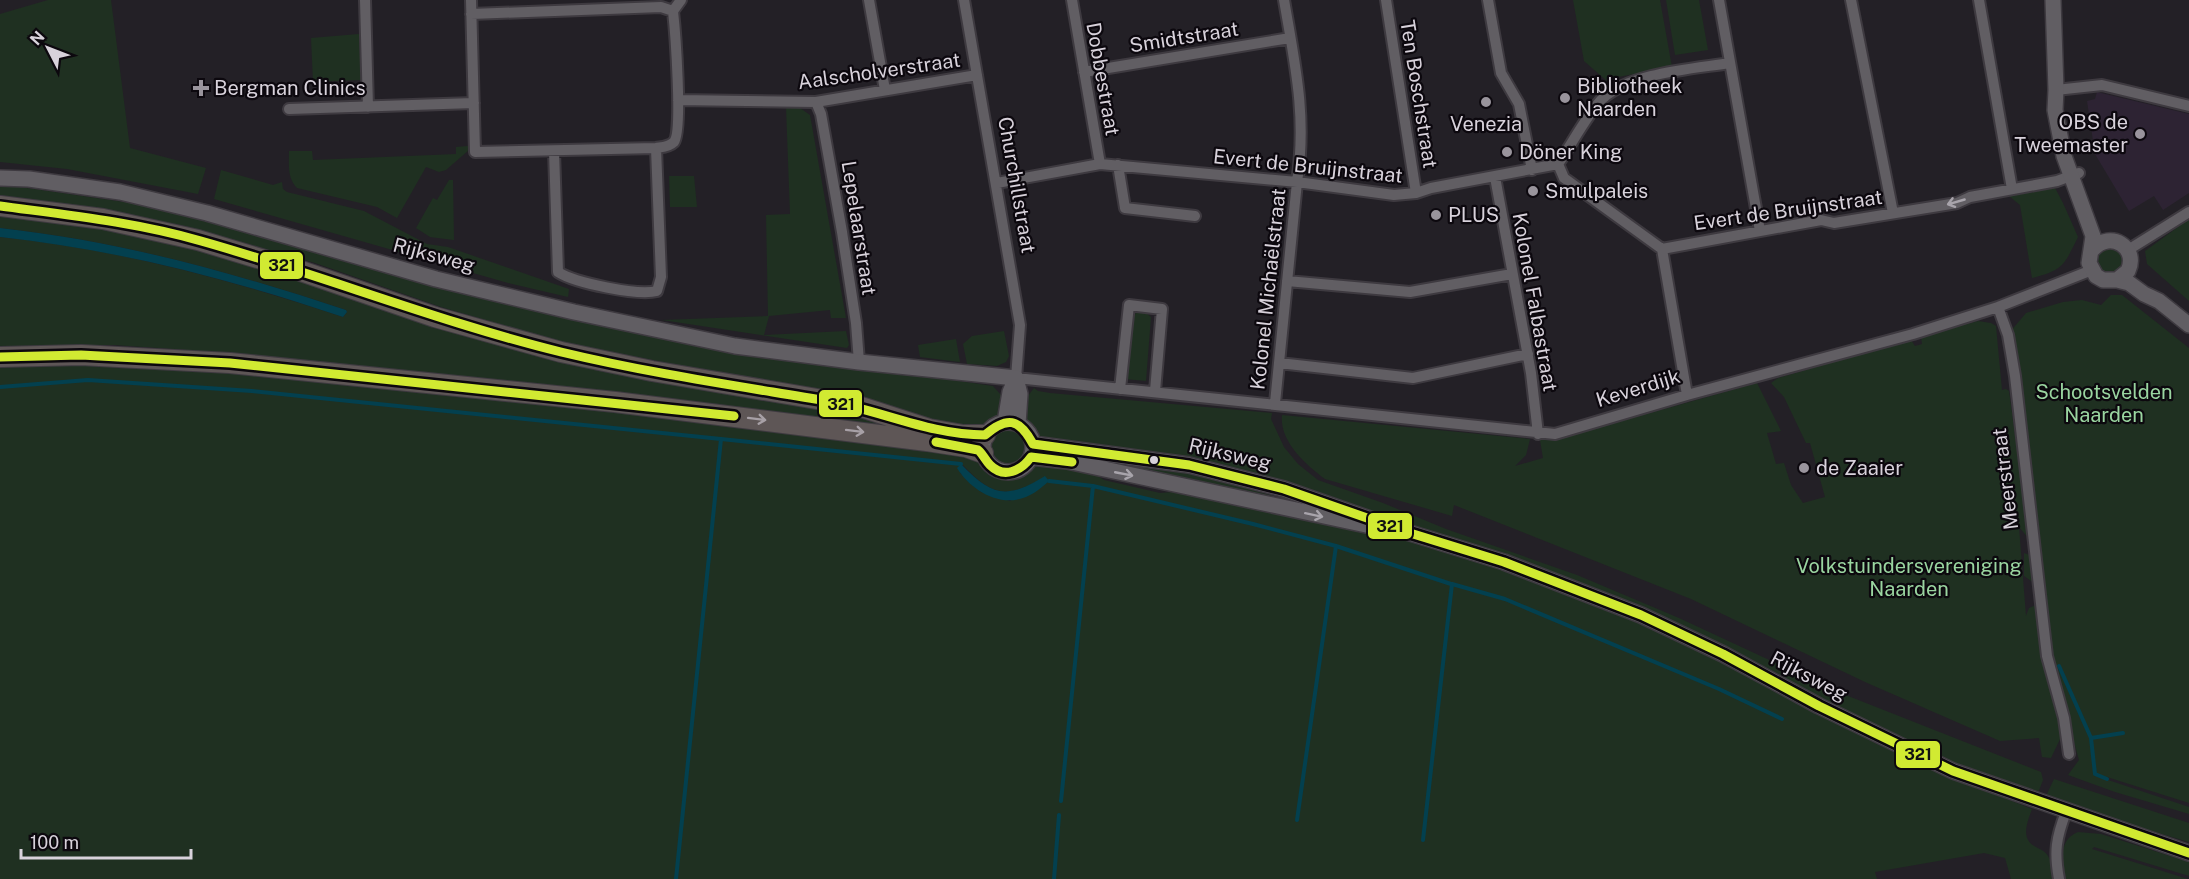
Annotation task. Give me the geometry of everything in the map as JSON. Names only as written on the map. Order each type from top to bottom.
[{"type":"highway","points":[[0,206],[103,219],[198,240],[334,282],[435,317],[561,352],[684,377],[858,406],[929,429],[972,436],[984,444]]},
{"type":"highway","points":[[0,357],[81,355],[152,357],[277,368],[659,407],[973,448],[984,444]]},
{"type":"main road","points":[[2053,0],[2056,90],[2075,175],[2091,230],[2093,249],[2089,263],[2092,270],[2103,280],[2129,283],[2159,301]]},
{"type":"main road","points":[[2075,175],[2101,228],[2130,256],[2136,275],[2159,301],[2189,325]]},
{"type":"main road","name":"Rijksweg","points":[[0,178],[29,179],[120,192],[207,213],[436,279],[574,312],[735,346],[859,362]]},
{"type":"main road","points":[[2093,249],[2102,241],[2115,240]]},
{"type":"main road","points":[[2117,280],[2128,271],[2130,256]]},
{"type":"main road","name":"Keverdijk","points":[[859,362],[1016,378]]},
{"type":"main road","name":"Churchillstraat","points":[[1011,423],[1010,392],[1016,378]]},
{"type":"main road","points":[[1011,423],[1030,436],[1032,451],[1026,465],[1018,471],[999,472],[991,467],[984,444],[992,427],[1011,423]]},
{"type":"main road","name":"Rijksweg","points":[[1032,451],[1067,461],[1325,517],[1410,533]]},
{"type":"main road","name":"Rijksweg","points":[[1032,451],[1189,465],[1284,489],[1410,533],[1504,562],[1641,615],[1953,771],[2066,812],[2189,852]]},
{"type":"street","points":[[365,0],[368,107]]},
{"type":"street","points":[[471,0],[475,152],[656,148],[668,146],[675,141],[678,130],[678,100],[673,10],[681,0]]},
{"type":"street","points":[[869,0],[885,90]]},
{"type":"street","name":"Churchillstraat","points":[[964,0],[1020,325],[1016,378]]},
{"type":"street","name":"Dobbestraat","points":[[1072,0],[1100,164]]},
{"type":"street","name":"Kolonel Michaëlstraat","points":[[1275,403],[1297,182],[1302,153],[1301,106],[1284,0]]},
{"type":"street","name":"Ten Boschstraat","points":[[1386,0],[1416,193]]},
{"type":"street","points":[[1488,0],[1501,74],[1519,104],[1532,170]]},
{"type":"street","points":[[1719,0],[1760,231]]},
{"type":"street","points":[[1851,0],[1893,213]]},
{"type":"street","points":[[1979,0],[2012,189]]},
{"type":"street","points":[[471,14],[575,5],[661,7],[673,10]]},
{"type":"street","name":"Smidtstraat","points":[[1084,72],[1290,38]]},
{"type":"street","points":[[1687,395],[1662,249],[1564,178],[1558,164],[1601,100],[1614,90],[1634,80],[1730,63]]},
{"type":"street","name":"Aalscholverstraat","points":[[678,100],[816,102],[977,75]]},
{"type":"street","points":[[2056,90],[2102,85],[2189,106]]},
{"type":"street","name":"Lepelaarstraat","points":[[816,102],[821,114],[842,232],[856,323],[859,362]]},
{"type":"street","points":[[289,109],[474,103]]},
{"type":"street","points":[[554,151],[558,272],[567,278],[632,292],[649,293],[657,291],[661,277],[656,148]]},
{"type":"street","name":"Evert de Bruijnstraat","points":[[997,183],[1100,164],[1297,182],[1394,195],[1416,193],[1431,188],[1558,164]]},
{"type":"street","points":[[1118,165],[1125,208],[1195,216]]},
{"type":"street","name":"Evert de Bruijnstraat","points":[[1662,249],[1821,220],[1834,223],[1957,203],[1970,197],[2075,175]]},
{"type":"street","name":"Kolonel Falbastraat","points":[[1495,177],[1528,354],[1538,434]]},
{"type":"street","points":[[2130,256],[2189,212]]},
{"type":"street","name":"Keverdijk","points":[[1016,378],[1275,403],[1538,434],[1555,434],[1687,395],[1912,334],[1998,307],[2092,270]]},
{"type":"street","points":[[1287,281],[1410,292],[1512,274]]},
{"type":"street","points":[[1120,388],[1129,305],[1162,309],[1155,391]]},
{"type":"street","name":"Meerstraat","points":[[1998,307],[2008,335],[2014,375],[2047,656],[2064,718],[2069,754]]},
{"type":"street","points":[[1279,363],[1413,378],[1528,354]]},
{"type":"street","points":[[2059,879],[2055,853],[2058,833],[2066,812]]},
{"type":"shaded area","name":"OBS de Tweemaster","points":[[2097,92],[2189,114],[2189,193],[2163,210],[2154,196],[2129,211],[2095,154],[2087,101],[2095,99]]},
{"type":"green space","points":[[48,0],[111,0],[130,148],[206,168],[198,194],[67,169],[0,162],[0,14]]},
{"type":"green space","points":[[1573,0],[1660,0],[1672,67],[1618,77],[1608,82],[1584,61]]},
{"type":"green space","points":[[1666,0],[1699,0],[1708,50],[1675,55]]},
{"type":"green space","points":[[359,34],[361,80],[313,82],[311,38]]},
{"type":"green space","points":[[786,107],[800,108],[810,115],[846,318],[831,318],[830,310],[769,316],[764,335],[846,331],[849,345],[847,348],[662,320],[768,316],[766,215],[790,214]]},
{"type":"green space","points":[[468,146],[469,150],[446,170],[439,172],[426,167],[397,218],[377,207],[297,188],[289,171],[289,151],[312,151],[313,160],[456,154],[456,147]]},
{"type":"green space","points":[[221,170],[273,185],[282,182],[283,189],[287,192],[364,211],[427,244],[448,247],[569,289],[568,297],[508,283],[214,199]]},
{"type":"green space","points":[[669,176],[694,176],[697,207],[670,207]]},
{"type":"green space","points":[[449,180],[453,180],[454,240],[430,237],[416,228],[433,198],[437,200]]},
{"type":"green space","points":[[0,184],[138,204],[227,224],[385,271],[911,374],[993,386],[1001,395],[1001,399],[1006,400],[998,417],[979,430],[916,422],[831,391],[561,342],[441,307],[315,263],[185,226],[105,210],[0,195]]},
{"type":"green space","points":[[2055,188],[2078,237],[2062,265],[2051,272],[2032,278],[2020,205],[2009,196]]},
{"type":"green space","points":[[0,213],[150,236],[352,295],[838,407],[922,431],[848,427],[789,413],[231,353],[114,345],[0,346],[0,237],[88,249],[131,258],[216,279],[343,317],[347,312],[261,283],[175,260],[88,241],[0,228]]},
{"type":"green space","points":[[2189,219],[2189,301],[2147,264],[2145,251]]},
{"type":"green space","points":[[2110,248],[2119,252],[2123,261],[2119,270],[2110,274],[2101,270],[2097,261],[2101,252]]},
{"type":"green space","name":"Schootsvelden Naarden","points":[[2111,295],[2122,295],[2189,348],[2189,803],[2107,777],[2108,780],[2189,807],[2189,814],[2068,775],[2079,760],[2055,675],[2034,583],[2024,576],[2024,553],[2038,558],[2010,332],[2026,313],[2063,302],[2082,300],[2101,305]]},
{"type":"green space","points":[[1136,313],[1146,313],[1151,317],[1146,381],[1125,379],[1131,320]]},
{"type":"green space","name":"Volkstuindersvereniging Naarden","points":[[1978,321],[1996,326],[2002,390],[2009,391],[2029,539],[2019,527],[2026,616],[2029,608],[2038,604],[2042,651],[2062,735],[2051,758],[2042,757],[2039,738],[2000,741],[1865,682],[1691,599],[1454,505],[1452,516],[1325,479],[1295,451],[1282,425],[1282,415],[1530,439],[1526,455],[1515,466],[1543,458],[1540,440],[1572,435],[1757,383],[1781,431],[1767,433],[1776,464],[1784,463],[1791,485],[1803,503],[1825,497],[1810,443],[1806,443],[1784,397],[1771,383],[1778,378],[1911,340],[1915,346],[1922,344],[1921,337]]},
{"type":"green space","points":[[1004,331],[1009,356],[1006,362],[997,366],[967,364],[963,344],[972,336]]},
{"type":"green space","points":[[956,339],[960,362],[920,357],[918,345]]},
{"type":"green space","points":[[84,364],[320,376],[977,455],[990,471],[1007,478],[1020,475],[1041,463],[1093,473],[1104,480],[1160,493],[1186,491],[1381,538],[1416,542],[1573,596],[1694,646],[1877,744],[2032,809],[2026,835],[2031,844],[2048,856],[2055,879],[2011,879],[2005,858],[1984,853],[1875,872],[1877,879],[0,879],[0,365]],"holes":[[[962,464],[983,483],[1001,491],[1020,489],[1045,477],[1010,501],[981,492],[960,473]]]},
{"type":"green space","points":[[1034,388],[1050,393],[1272,413],[1271,419],[1284,447],[1298,464],[1318,480],[1446,529],[1577,575],[1679,618],[1838,692],[2041,772],[2043,780],[2038,793],[1950,764],[1716,646],[1301,490],[1041,440],[1026,419],[1028,396]]},
{"type":"green space","points":[[1008,428],[1021,434],[1027,447],[1021,460],[1008,466],[995,460],[989,447],[995,434]]},
{"type":"green space","points":[[1072,453],[1194,470],[1256,491],[1373,524],[1089,463]]},
{"type":"green space","points":[[2054,779],[2189,823],[2189,842],[2100,816],[2046,796]]},
{"type":"green space","points":[[2078,832],[2101,834],[2189,862],[2189,876],[2094,847],[2092,849],[2188,879],[2065,879],[2064,846],[2067,840]]},
{"type":"water","points":[[0,228],[88,241],[175,260],[261,283],[347,312],[343,317],[216,278],[131,258],[0,237]]},
{"type":"water","points":[[961,464],[982,483],[1000,491],[1020,489],[1045,476],[1049,481],[1035,492],[1020,499],[999,499],[979,491],[971,484],[957,468]]},
{"type":"waterway","points":[[0,387],[88,380],[252,391],[721,439]]},
{"type":"waterway","points":[[676,879],[721,439],[961,464]]},
{"type":"waterway","points":[[1049,481],[1093,486],[1253,524],[1336,546],[1451,584]]},
{"type":"waterway","points":[[1061,801],[1093,486]]},
{"type":"waterway","points":[[1297,820],[1336,546]]},
{"type":"waterway","points":[[1423,840],[1452,584],[1505,599],[1719,689],[1782,719]]},
{"type":"waterway","points":[[2059,666],[2091,738],[2095,774],[2107,779]]},
{"type":"waterway","points":[[2091,738],[2123,733]]},
{"type":"waterway","points":[[1054,879],[1059,815]]},
{"type":"transit line","name":"321","points":[[0,206],[101,220],[176,234],[246,254],[470,327],[594,360],[847,405],[945,431],[985,435],[1000,425],[1012,423],[1023,429],[1033,444],[1189,465],[1284,489],[1410,533],[1504,562],[1641,615],[1953,771],[2189,853]]},
{"type":"transit line","name":"321","points":[[0,357],[81,355],[230,363],[734,416]]},
{"type":"transit line","name":"321","points":[[936,442],[978,450],[990,465],[1001,472],[1012,472],[1031,457],[1072,462]]},
{"type":"place","name":"Bergman Clinics","points":[[201,88]]},
{"type":"place","name":"Bibliotheek Naarden","points":[[1565,98]]},
{"type":"place","name":"Venezia","points":[[1486,102]]},
{"type":"place","name":"OBS de Tweemaster","points":[[2140,134]]},
{"type":"place","name":"Döner King","points":[[1507,152]]},
{"type":"place","name":"Smulpaleis","points":[[1533,191]]},
{"type":"place","name":"PLUS","points":[[1436,215]]},
{"type":"place","name":"de Zaaier","points":[[1804,468]]}]
